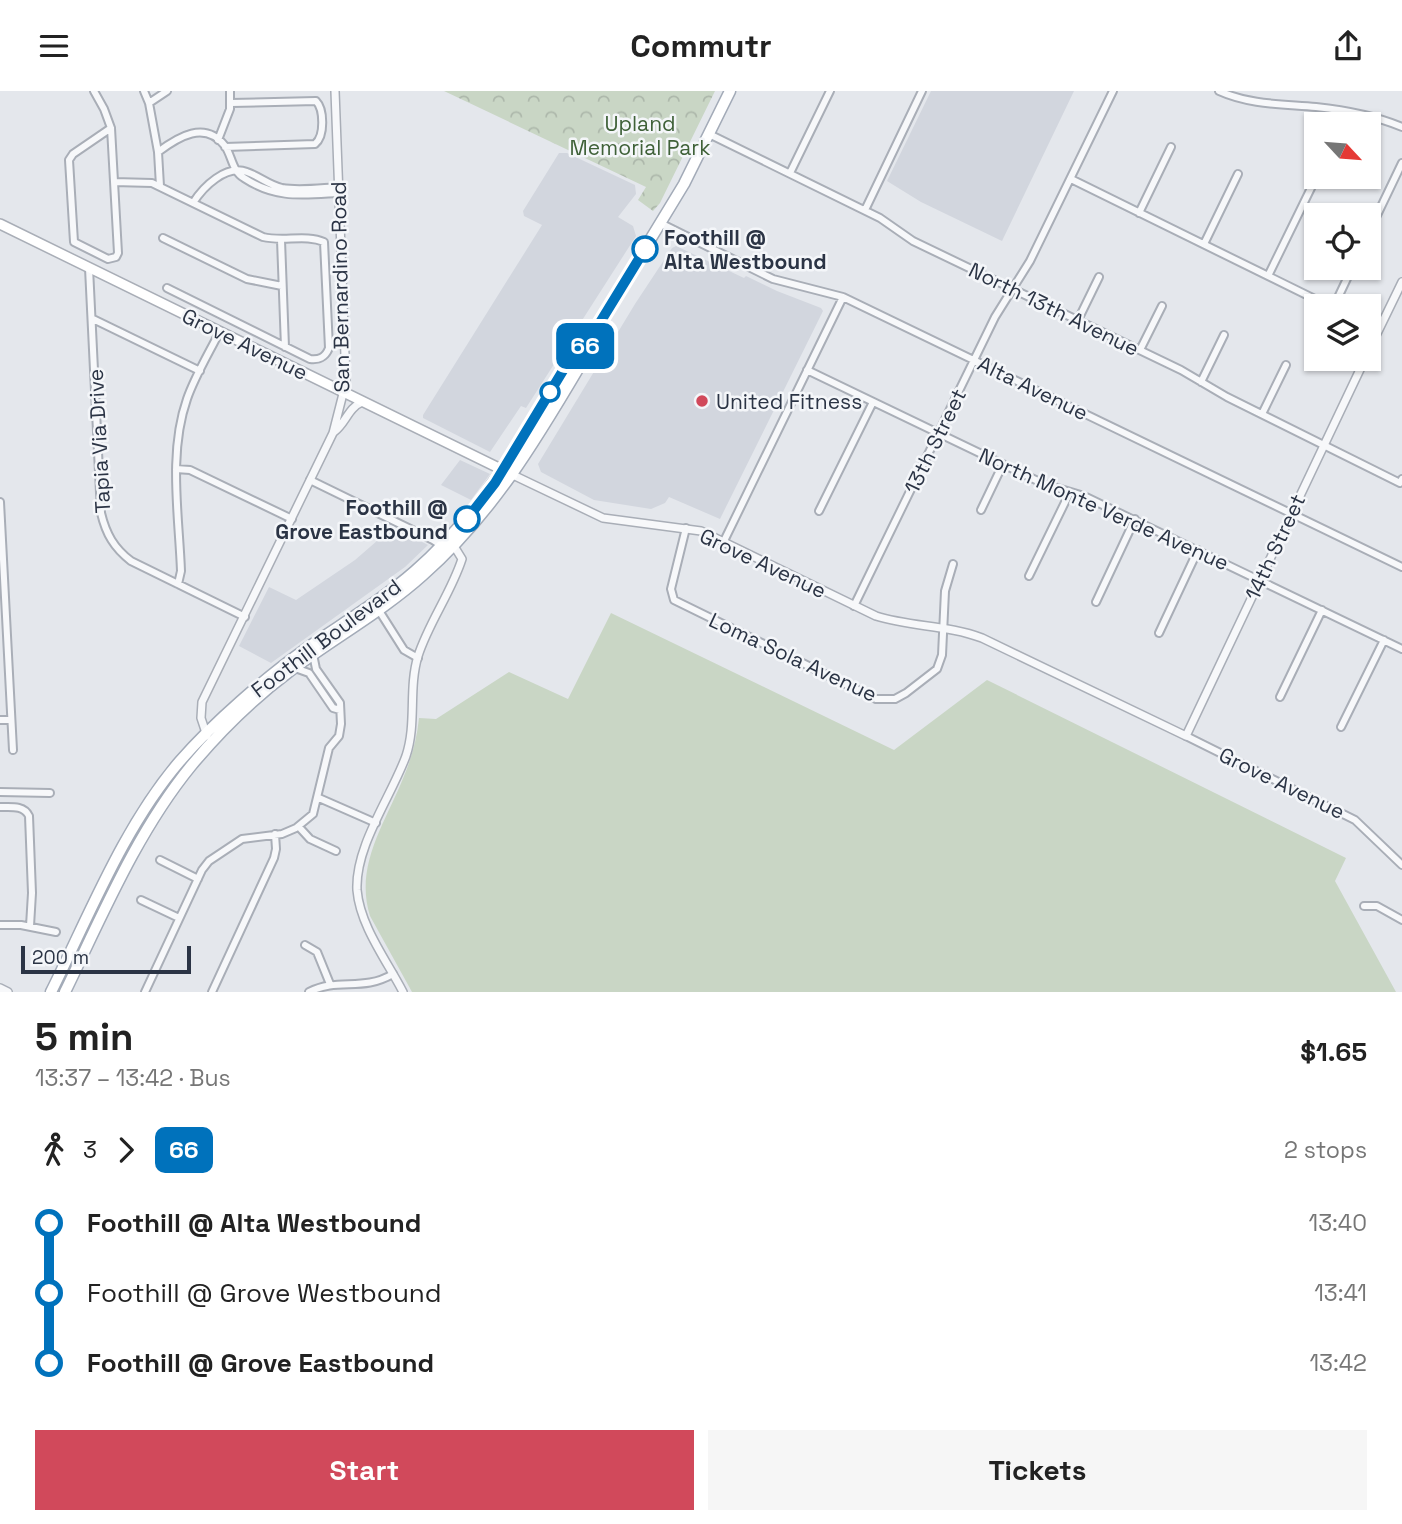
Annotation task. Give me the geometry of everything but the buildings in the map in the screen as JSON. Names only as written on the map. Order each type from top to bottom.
[{"type":"main road","points":[[508,473],[582,364],[585,347],[660,223],[730,91]]},
{"type":"main road","name":"Grove Avenue","points":[[0,223],[508,473]]},
{"type":"main road","name":"Foothill Boulevard","points":[[51,992],[139,821],[181,761],[295,667],[376,606],[442,546],[508,473]]},
{"type":"main road","name":"Foothill Boulevard","points":[[65,992],[147,831],[209,739],[287,663],[419,579],[454,546],[493,502],[508,473]]},
{"type":"street","points":[[94,91],[111,128],[118,253],[112,259],[104,258],[74,242],[69,160],[73,153],[111,128]]},
{"type":"street","points":[[144,91],[149,103],[158,152],[160,186]]},
{"type":"street","points":[[149,103],[167,91]]},
{"type":"street","points":[[218,140],[231,103],[230,91]]},
{"type":"street","name":"San Bernardino Road","points":[[209,739],[201,718],[202,702],[333,433],[344,393],[335,91]]},
{"type":"street","points":[[790,173],[830,91]]},
{"type":"street","points":[[865,210],[922,91]]},
{"type":"street","name":"13th Street","points":[[854,606],[995,317],[1030,261],[1113,91]]},
{"type":"street","points":[[1219,91],[1257,103],[1320,107],[1402,127]]},
{"type":"street","points":[[225,147],[315,143],[321,135],[320,107],[316,101],[231,103]]},
{"type":"street","points":[[158,152],[193,132],[205,133],[225,147],[241,177],[279,194],[338,190]]},
{"type":"street","name":"North 13th Avenue","points":[[709,134],[865,210],[913,241],[1140,350],[1262,414],[1401,481]]},
{"type":"street","points":[[1139,213],[1171,147]]},
{"type":"street","points":[[1381,207],[1402,163]]},
{"type":"street","points":[[193,203],[212,180],[236,170]]},
{"type":"street","points":[[1204,244],[1238,174]]},
{"type":"street","points":[[1071,179],[1305,294]]},
{"type":"street","points":[[114,182],[146,181],[160,186],[263,237],[324,242],[329,348],[327,354],[322,358],[310,359],[167,288]]},
{"type":"street","points":[[1268,276],[1311,189]]},
{"type":"street","name":"Alta Avenue","points":[[660,223],[773,279],[843,297],[1402,567]]},
{"type":"street","points":[[163,238],[247,279],[282,286]]},
{"type":"street","points":[[281,240],[285,347]]},
{"type":"street","name":"Tapia Via Drive","points":[[89,268],[104,527],[117,549],[131,561],[244,617]]},
{"type":"street","points":[[1078,320],[1099,277]]},
{"type":"street","points":[[1381,325],[1402,282]]},
{"type":"street","points":[[723,543],[843,297]]},
{"type":"street","points":[[1140,350],[1162,306]]},
{"type":"street","points":[[93,319],[200,372]]},
{"type":"street","points":[[178,584],[181,571],[176,469],[180,428],[187,398],[220,331]]},
{"type":"street","points":[[1201,381],[1224,335]]},
{"type":"street","points":[[1262,414],[1286,365]]},
{"type":"street","name":"North Monte Verde Avenue","points":[[807,370],[1044,484],[1084,496],[1135,519],[1402,649]]},
{"type":"street","name":"14th Street","points":[[1186,736],[1359,371]]},
{"type":"street","points":[[333,433],[342,425],[352,406],[362,402]]},
{"type":"street","points":[[820,511],[873,402]]},
{"type":"street","points":[[981,510],[1003,464]]},
{"type":"street","points":[[176,469],[190,470],[292,519]]},
{"type":"street","name":"Grove Avenue","points":[[508,473],[603,518],[703,532],[854,606],[893,621],[964,631],[982,638],[1355,820],[1402,866]]},
{"type":"street","points":[[310,480],[442,546]]},
{"type":"street","points":[[1029,576],[1070,492]]},
{"type":"street","points":[[0,502],[3,647],[13,750]]},
{"type":"street","points":[[1096,602],[1135,519]]},
{"type":"street","name":"Loma Sola Avenue","points":[[686,528],[671,589],[674,600],[876,699],[895,699],[937,669],[942,655],[943,628]]},
{"type":"street","points":[[402,992],[366,920],[357,890],[359,866],[411,740],[413,680],[418,658],[461,563],[462,556],[454,546]]},
{"type":"street","points":[[1158,633],[1198,550]]},
{"type":"street","points":[[943,628],[945,591],[953,563]]},
{"type":"street","points":[[376,606],[404,650],[418,658]]},
{"type":"street","points":[[1280,697],[1322,610]]},
{"type":"street","points":[[1342,727],[1384,640]]},
{"type":"street","points":[[145,992],[209,861],[242,839],[299,827],[313,814],[329,748],[338,736],[341,724],[340,703],[316,669],[313,654]]},
{"type":"street","points":[[295,667],[309,673],[333,708],[340,710]]},
{"type":"street","points":[[309,673],[316,669]]},
{"type":"street","points":[[328,701],[335,697]]},
{"type":"street","points":[[0,720],[11,720]]},
{"type":"street","points":[[0,792],[50,793]]},
{"type":"street","points":[[319,798],[376,823]]},
{"type":"street","points":[[0,807],[21,808],[27,811],[29,816],[32,880],[30,926]]},
{"type":"street","points":[[299,827],[310,839],[336,851]]},
{"type":"street","points":[[212,992],[274,858],[275,834]]},
{"type":"street","points":[[160,860],[198,879]]},
{"type":"street","points":[[141,900],[179,918]]},
{"type":"street","points":[[1364,906],[1377,906],[1402,920]]},
{"type":"street","points":[[0,925],[30,926],[56,932]]},
{"type":"street","points":[[305,945],[317,952],[330,984]]},
{"type":"street","points":[[309,992],[330,984],[379,982],[393,974]]},
{"type":"street","points":[[0,988],[8,992]]},
{"type":"shaded area","points":[[931,91],[1074,91],[1002,241],[921,202],[887,181]]},
{"type":"shaded area","points":[[559,153],[567,153],[635,185],[636,194],[618,217],[633,226],[636,236],[526,408],[521,406],[490,452],[423,418],[423,415],[542,225],[524,216],[523,211]]},
{"type":"shaded area","points":[[676,246],[823,311],[720,519],[669,497],[665,503],[651,509],[594,500],[541,472],[538,464],[635,304],[672,248]]},
{"type":"shaded area","points":[[460,460],[490,474],[471,500],[441,485]]},
{"type":"shaded area","points":[[393,527],[428,545],[405,567],[271,663],[239,646],[269,587],[296,600],[355,560]]},
{"type":"green space","name":"Upland Memorial Park","points":[[444,91],[715,91],[660,203],[653,211],[638,200],[646,187]]},
{"type":"green space","points":[[611,613],[894,750],[987,680],[1346,858],[1335,881],[1396,992],[412,992],[370,916],[366,879],[374,844],[409,762],[419,718],[436,719],[509,672],[568,699]]},
{"type":"bus line","name":"66","points":[[467,519],[495,483],[573,354],[585,347],[645,249]]},
{"type":"place","name":"Foothill @ Alta Westbound","points":[[645,249]]},
{"type":"place","name":"United Fitness","points":[[702,401]]},
{"type":"place","name":"Foothill @ Grove Eastbound","points":[[467,519]]}]
